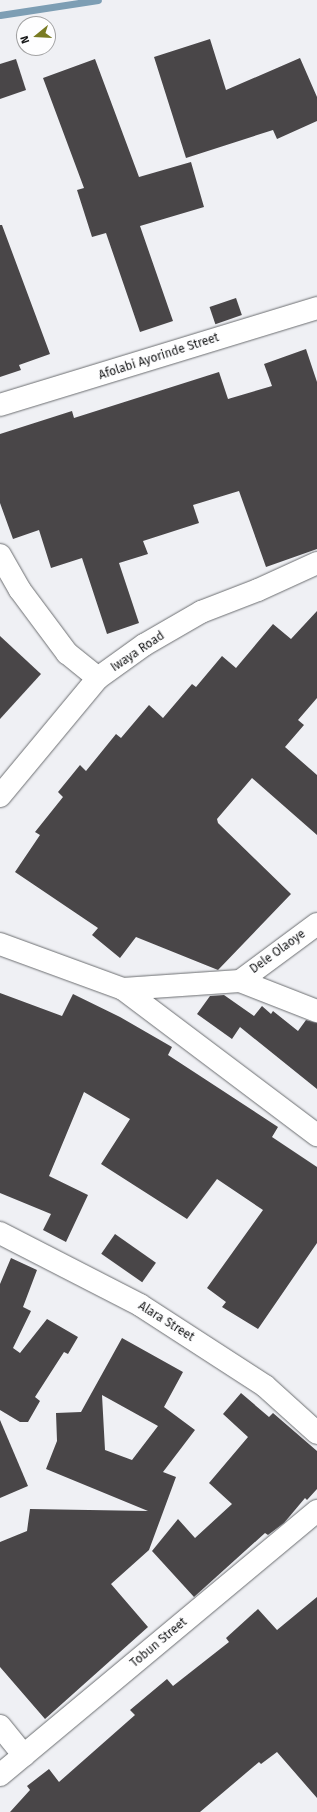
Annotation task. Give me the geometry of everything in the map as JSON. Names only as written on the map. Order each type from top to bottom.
[{"type":"street","name":"Afolabi Ayorinde Street","points":[[0,405],[317,308]]},
{"type":"street","points":[[0,555],[20,590],[67,653],[98,678]]},
{"type":"street","name":"Iwaya Road","points":[[0,796],[98,678],[144,645],[201,612],[258,590],[317,563]]},
{"type":"street","name":"Dele Olaoye","points":[[240,981],[317,924]]},
{"type":"street","points":[[0,944],[123,989],[317,1135]]},
{"type":"street","points":[[123,989],[240,981],[317,1011]]},
{"type":"street","name":"Alara Street","points":[[0,1233],[140,1305],[265,1386],[317,1433]]},
{"type":"street","name":"Tobun Street","points":[[0,1775],[317,1511]]},
{"type":"street","points":[[0,1726],[24,1756]]},
{"type":"building","points":[[210,39],[226,90],[300,58],[317,97],[317,121],[277,139],[273,130],[186,158],[154,57]]},
{"type":"building","points":[[16,59],[26,90],[0,99],[0,64]]},
{"type":"building","points":[[95,59],[139,177],[191,162],[204,207],[140,226],[173,321],[140,332],[106,233],[92,237],[77,190],[84,188],[43,78]]},
{"type":"building","points":[[0,225],[2,225],[50,354],[19,365],[21,370],[0,377]]},
{"type":"building","points":[[236,298],[242,315],[215,324],[210,307]]},
{"type":"building","points":[[306,349],[317,382],[317,549],[266,567],[239,491],[193,505],[199,523],[143,541],[148,554],[119,563],[139,623],[107,634],[82,558],[51,568],[39,530],[13,539],[0,503],[0,434],[72,411],[74,418],[219,372],[228,399],[272,386],[264,364]]},
{"type":"building","points":[[317,611],[317,698],[298,720],[304,725],[285,747],[317,775],[317,835],[252,778],[217,819],[218,823],[291,894],[218,970],[136,937],[120,958],[92,935],[98,928],[15,872],[40,835],[35,832],[63,797],[58,792],[80,765],[86,771],[116,734],[121,738],[149,705],[163,718],[192,684],[196,687],[222,656],[236,668],[273,624],[291,639]]},
{"type":"building","points":[[0,636],[41,674],[0,719]]},
{"type":"building","points":[[0,993],[62,1016],[73,994],[120,1017],[172,1047],[168,1055],[278,1127],[272,1137],[317,1167],[317,1243],[258,1329],[222,1307],[226,1302],[207,1288],[263,1210],[217,1179],[187,1219],[101,1164],[130,1119],[84,1092],[49,1176],[88,1195],[66,1242],[43,1230],[51,1214],[0,1193]]},
{"type":"building","points":[[224,995],[254,1016],[262,1006],[271,1014],[273,1011],[298,1031],[306,1020],[317,1023],[317,1089],[240,1027],[232,1039],[197,1014],[210,996]]},
{"type":"building","points":[[115,1234],[156,1263],[142,1282],[101,1254]]},
{"type":"building","points":[[11,1258],[37,1270],[23,1307],[31,1311],[13,1348],[20,1353],[47,1319],[78,1337],[68,1354],[64,1352],[35,1397],[40,1401],[28,1422],[20,1422],[0,1410],[0,1284]]},
{"type":"building","points":[[122,1338],[183,1372],[164,1407],[195,1430],[163,1472],[176,1477],[149,1550],[111,1584],[148,1627],[45,1719],[0,1667],[0,1542],[27,1531],[30,1509],[148,1511],[46,1469],[57,1441],[56,1413],[81,1412]],"holes":[[[102,1395],[158,1426],[132,1460],[105,1450]]]},
{"type":"building","points":[[241,1393],[269,1417],[273,1413],[317,1451],[317,1489],[307,1500],[305,1498],[284,1523],[268,1535],[265,1533],[194,1597],[152,1551],[178,1519],[195,1538],[232,1504],[209,1483],[248,1437],[223,1414]]},
{"type":"building","points":[[0,1420],[28,1486],[0,1498]]},
{"type":"building","points":[[317,1597],[317,1798],[277,1752],[261,1764],[259,1762],[200,1812],[10,1812],[30,1790],[27,1786],[49,1769],[59,1782],[135,1715],[130,1710],[167,1679],[173,1686],[229,1642],[226,1638],[258,1609],[277,1630]]},
{"type":"waterway","points":[[0,15],[98,0]]}]
